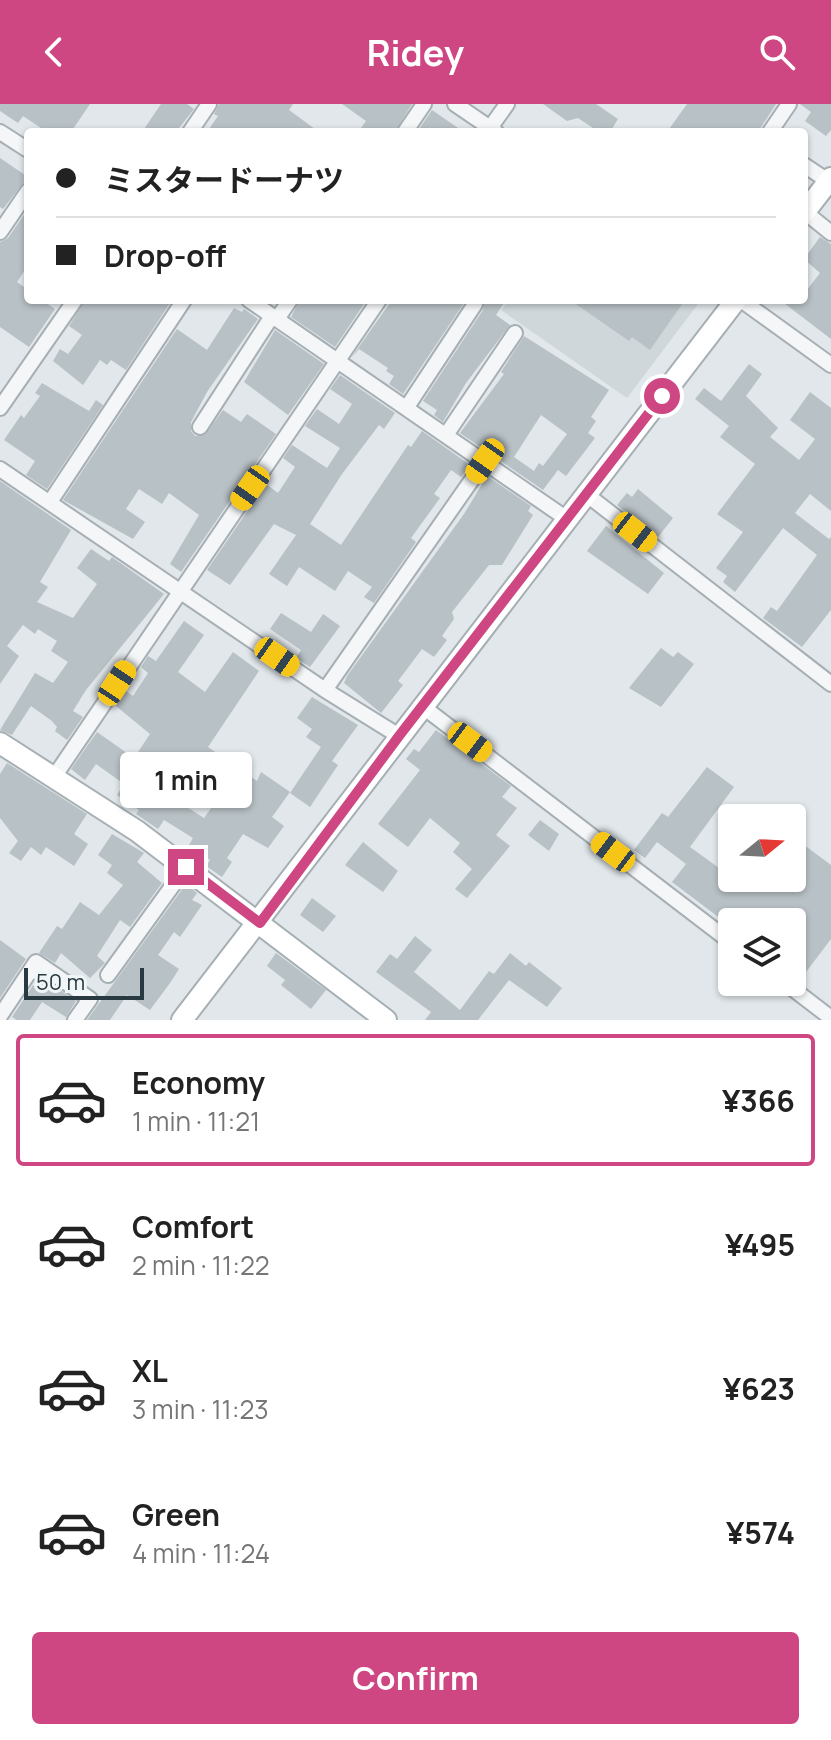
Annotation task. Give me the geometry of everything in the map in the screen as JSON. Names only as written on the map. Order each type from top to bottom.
[{"type":"street","points":[[193,128],[209,104]]},
{"type":"street","points":[[408,128],[424,104]]},
{"type":"street","points":[[455,104],[489,128]]},
{"type":"street","points":[[493,128],[507,104]]},
{"type":"street","points":[[773,128],[789,104]]},
{"type":"street","points":[[0,132],[24,147]]},
{"type":"street","points":[[808,167],[830,180],[808,207]]},
{"type":"street","points":[[0,232],[24,197]]},
{"type":"street","points":[[808,215],[831,233]]},
{"type":"street","points":[[0,408],[72,304]]},
{"type":"street","points":[[50,502],[181,304]]},
{"type":"street","points":[[255,304],[567,519]]},
{"type":"street","points":[[200,427],[287,304]]},
{"type":"street","points":[[54,777],[179,589],[376,304]]},
{"type":"street","points":[[407,407],[475,304]]},
{"type":"street","points":[[182,1020],[736,304]]},
{"type":"street","points":[[745,304],[831,365]]},
{"type":"street","points":[[446,435],[515,333]]},
{"type":"street","points":[[325,690],[485,461]]},
{"type":"street","points":[[0,469],[325,690],[399,736]]},
{"type":"street","points":[[586,494],[831,684]]},
{"type":"street","points":[[422,706],[718,932]]},
{"type":"street","points":[[0,743],[186,867],[386,1020]]},
{"type":"street","points":[[108,975],[186,867]]},
{"type":"street","points":[[0,1016],[36,962],[90,999],[75,1020]]},
{"type":"street","points":[[803,996],[825,1013]]},
{"type":"shaded area","points":[[506,304],[698,304],[627,398],[501,310]]},
{"type":"building","points":[[0,104],[90,104],[74,128],[41,128],[23,116],[18,123],[0,111]]},
{"type":"building","points":[[161,104],[187,104],[194,109],[179,128],[145,128]]},
{"type":"building","points":[[219,104],[293,104],[289,110],[314,128],[210,128],[218,116],[214,114]]},
{"type":"building","points":[[342,104],[412,104],[397,128],[361,128],[366,121]]},
{"type":"building","points":[[543,104],[596,104],[618,119],[612,128],[593,128],[578,118],[567,121]]},
{"type":"building","points":[[687,104],[776,104],[761,128],[670,128]]},
{"type":"building","points":[[800,104],[831,104],[831,130],[826,136],[805,121],[811,112]]},
{"type":"building","points":[[432,110],[458,128],[420,128]]},
{"type":"building","points":[[0,158],[24,174],[24,182],[3,209],[0,207]]},
{"type":"building","points":[[24,215],[24,271],[17,282],[24,287],[24,304],[48,304],[55,309],[29,347],[0,327],[0,242],[8,238]]},
{"type":"building","points":[[820,237],[831,244],[831,339],[785,304],[808,304],[808,289],[820,273],[808,262],[808,254]]},
{"type":"building","points":[[83,304],[169,304],[126,370],[111,360],[107,365],[100,360],[83,385],[53,361],[60,349],[68,354],[82,335],[69,326]]},
{"type":"building","points":[[298,304],[364,304],[335,347],[291,317]]},
{"type":"building","points":[[389,304],[463,304],[403,394],[389,384],[394,376],[386,371],[388,368],[359,349],[351,358]]},
{"type":"building","points":[[484,304],[503,304],[496,315],[510,325],[466,383],[443,422],[434,415],[437,410],[423,401],[483,310]]},
{"type":"building","points":[[576,304],[682,304],[650,350],[632,337],[629,341]]},
{"type":"building","points":[[234,308],[242,312],[244,309],[258,319],[207,392],[191,422],[191,431],[195,436],[205,435],[223,410],[241,422],[247,414],[276,434],[181,572],[170,564],[199,515],[169,493],[162,504],[139,489],[126,509],[145,522],[133,539],[63,500],[177,329],[207,350]]},
{"type":"building","points":[[275,330],[324,364],[288,415],[244,382]]},
{"type":"building","points":[[524,336],[609,390],[591,417],[596,421],[588,433],[595,438],[566,476],[558,470],[543,490],[460,433],[504,374],[501,372]],"holes":[[[541,415],[567,434],[543,466],[539,463],[534,471],[514,457]]]},
{"type":"building","points":[[749,364],[762,374],[746,396],[778,428],[770,437],[799,460],[815,439],[790,420],[810,392],[831,408],[831,511],[810,494],[795,513],[829,539],[831,537],[831,610],[802,647],[763,618],[771,607],[777,611],[817,555],[783,528],[735,592],[723,582],[727,576],[716,568],[743,532],[717,514],[755,464],[720,437],[729,426],[695,399],[704,388],[721,401]]},
{"type":"building","points":[[340,375],[395,413],[384,429],[379,425],[310,524],[341,545],[408,445],[411,447],[422,431],[470,465],[461,477],[451,470],[434,494],[440,498],[411,538],[416,542],[374,603],[364,597],[372,587],[348,571],[335,591],[299,567],[287,586],[269,574],[296,535],[274,524],[230,585],[207,570],[266,484],[278,493],[295,467],[283,458],[292,445],[327,468],[340,448],[305,426],[317,409],[339,424],[352,404],[330,389]]},
{"type":"building","points":[[42,383],[89,411],[96,400],[103,405],[47,489],[26,475],[35,461],[4,440],[21,415],[24,418],[40,396],[35,393]]},
{"type":"building","points":[[487,476],[531,506],[528,511],[533,515],[502,565],[489,565],[452,612],[454,619],[442,636],[447,640],[434,657],[422,649],[398,681],[403,685],[381,713],[344,683],[347,676],[464,514]]},
{"type":"building","points":[[0,481],[71,530],[40,582],[48,587],[37,602],[73,618],[97,584],[77,568],[91,549],[109,561],[112,557],[164,594],[86,690],[73,711],[83,717],[67,740],[55,731],[57,727],[52,721],[31,706],[12,735],[0,730],[35,673],[53,683],[68,662],[51,651],[57,641],[38,629],[35,634],[23,625],[7,646],[19,656],[0,684]]},
{"type":"building","points":[[638,489],[673,518],[658,537],[617,505],[627,493],[632,497]]},
{"type":"building","points":[[606,526],[664,573],[648,594],[587,551]]},
{"type":"building","points":[[281,613],[311,632],[323,614],[340,626],[310,667],[296,658],[301,650],[270,629]]},
{"type":"building","points":[[184,621],[204,635],[178,672],[205,692],[233,652],[259,671],[208,747],[257,781],[261,772],[290,792],[272,817],[284,826],[268,848],[243,834],[227,858],[232,862],[222,877],[206,866],[210,860],[189,845],[193,838],[164,820],[158,829],[136,814],[139,810],[117,795],[124,784],[96,764],[85,780],[71,769],[97,732],[134,758],[150,734],[116,706],[126,691],[133,696],[148,673],[141,667],[148,656],[156,661]],"holes":[[[193,764],[226,787],[204,818],[171,797]]]},
{"type":"building","points":[[661,648],[673,657],[678,652],[694,664],[661,707],[629,688]]},
{"type":"building","points":[[312,697],[358,725],[332,761],[338,765],[310,807],[290,793],[321,747],[306,737],[312,729],[297,718]]},
{"type":"building","points":[[436,730],[511,786],[502,797],[517,808],[496,835],[510,846],[467,898],[455,889],[472,869],[453,852],[460,843],[430,818],[408,847],[378,824],[420,770],[406,759],[414,749],[419,752]]},
{"type":"building","points":[[7,763],[87,814],[74,834],[88,844],[74,866],[46,847],[41,855],[31,847],[21,861],[9,853],[18,841],[0,818],[0,774]]},
{"type":"building","points":[[707,767],[734,787],[722,804],[718,804],[718,809],[690,847],[718,867],[718,892],[806,892],[806,846],[831,865],[831,939],[806,972],[806,908],[718,908],[718,917],[672,882],[686,864],[657,842],[645,858],[634,850],[662,813],[668,817]]},
{"type":"building","points":[[540,820],[559,834],[549,851],[528,835]]},
{"type":"building","points":[[112,834],[144,853],[137,862],[162,883],[130,927],[120,920],[97,956],[105,963],[90,978],[61,953],[55,963],[39,953],[57,926],[62,929],[80,902],[99,915],[123,885],[107,873],[112,865],[98,855]]},
{"type":"building","points":[[363,842],[398,871],[383,892],[345,865]]},
{"type":"building","points":[[186,884],[197,893],[192,900],[202,905],[180,937],[174,932],[158,955],[179,969],[170,983],[150,1010],[127,995],[110,1020],[87,1020]]},
{"type":"building","points":[[312,898],[336,916],[323,932],[300,915]]},
{"type":"building","points":[[415,936],[432,950],[414,972],[460,1010],[489,971],[494,974],[510,953],[526,966],[529,962],[562,988],[547,1007],[509,980],[478,1020],[425,1020],[431,1012],[376,972],[390,954],[397,959]]},
{"type":"building","points":[[0,940],[26,959],[0,998]]},
{"type":"building","points":[[276,953],[326,990],[311,1009],[281,985],[285,980],[267,966]]},
{"type":"building","points":[[39,976],[76,1001],[66,1017],[42,1002],[30,1020],[17,1020],[12,1017]]},
{"type":"route","points":[[186,867],[260,923],[399,736],[662,396]]}]
